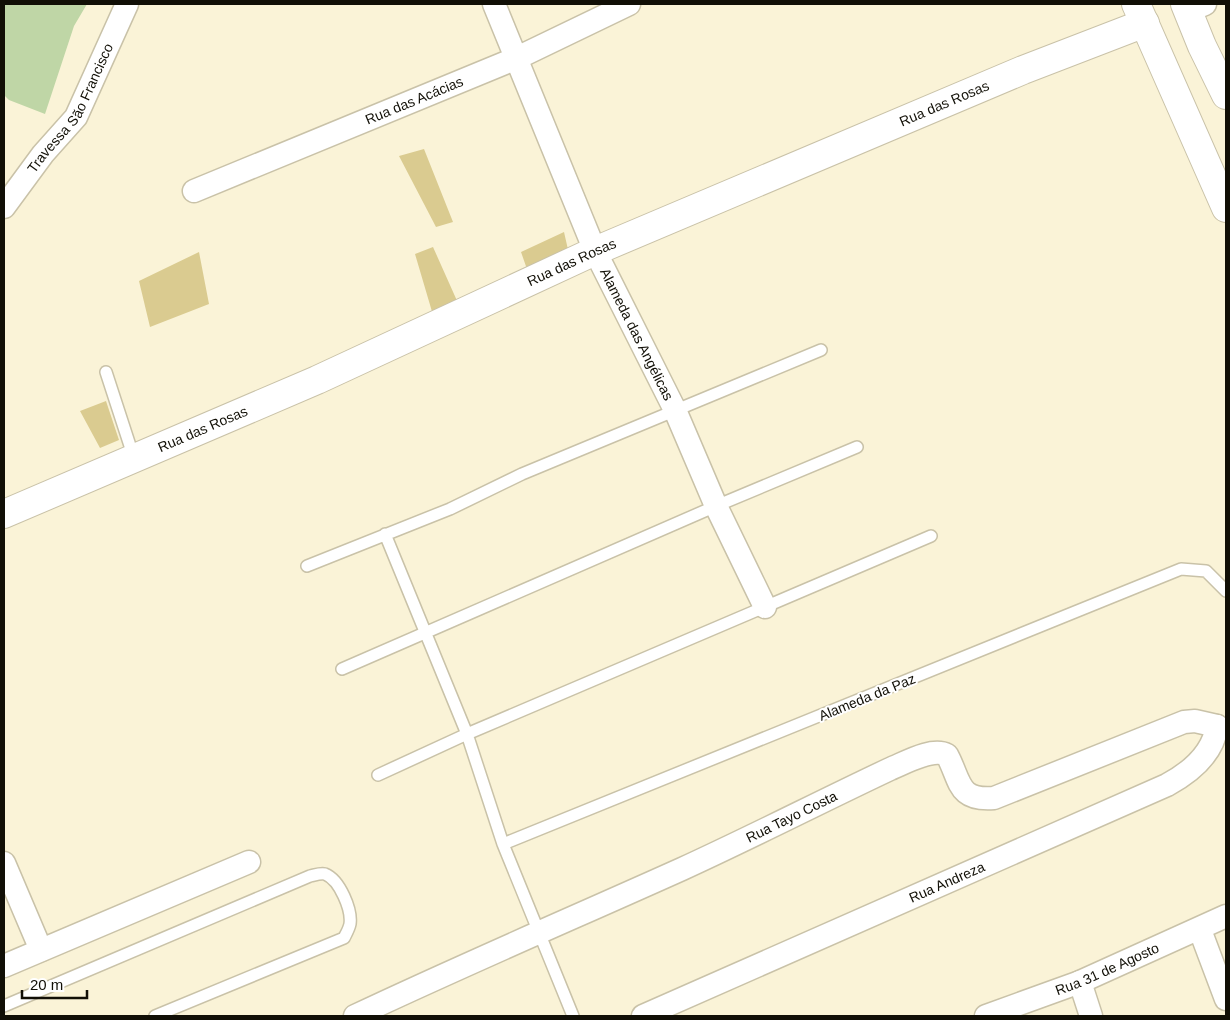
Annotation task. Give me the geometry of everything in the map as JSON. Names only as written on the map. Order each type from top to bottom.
[{"type":"street","name":"Travessa São Francisco","points":[[4,207],[43,154],[76,117],[127,4]]},
{"type":"street","name":"Alameda das Angélicas","points":[[494,4],[595,251],[675,410],[716,506],[764,607]]},
{"type":"street","name":"Rua das Acácias","points":[[194,191],[517,58],[630,4]]},
{"type":"street","points":[[1193,6],[1202,46],[1226,95]]},
{"type":"street","points":[[1140,13],[1226,208]]},
{"type":"street","name":"Rua das Rosas","points":[[4,514],[317,380],[595,251],[1023,70],[1140,13]]},
{"type":"street","name":"Rua Tayo Costa","points":[[355,1016],[540,934],[606,901],[706,857],[890,769],[924,756],[943,753],[948,755],[966,792],[974,798],[994,798],[1184,722],[1195,721],[1221,724]]},
{"type":"street","name":"Rua Andreza","points":[[644,1016],[1167,785],[1185,775],[1210,750],[1221,724]]},
{"type":"street","points":[[4,966],[249,862]]},
{"type":"street","points":[[4,863],[41,950]]},
{"type":"street","name":"Rua 31 de Agosto","points":[[986,1016],[1080,982],[1200,930],[1226,916]]},
{"type":"street","points":[[1200,930],[1226,999]]},
{"type":"street","points":[[1080,982],[1091,1016]]},
{"type":"lane","points":[[307,566],[450,509],[522,474],[821,350]]},
{"type":"lane","points":[[106,372],[134,458]]},
{"type":"lane","points":[[342,669],[425,635],[716,506],[857,447]]},
{"type":"lane","points":[[385,534],[467,734],[503,844],[573,1016]]},
{"type":"lane","points":[[378,775],[467,734],[931,536]]},
{"type":"lane","name":"Alameda da Paz","points":[[503,844],[1181,569],[1206,571],[1226,591]]},
{"type":"lane","points":[[4,1006],[310,876],[323,873],[331,877],[339,887],[350,917],[350,927],[344,938],[155,1016]]},
{"type":"green space","points":[[4,4],[87,4],[74,26],[45,114],[9,100],[4,95]]},
{"type":"building","points":[[424,149],[453,222],[436,227],[399,156]]},
{"type":"building","points":[[564,232],[569,254],[528,272],[521,252]]},
{"type":"building","points":[[433,247],[458,303],[433,315],[415,254]]},
{"type":"building","points":[[199,252],[209,304],[150,327],[139,281]]},
{"type":"building","points":[[106,401],[119,440],[100,448],[80,411]]}]
